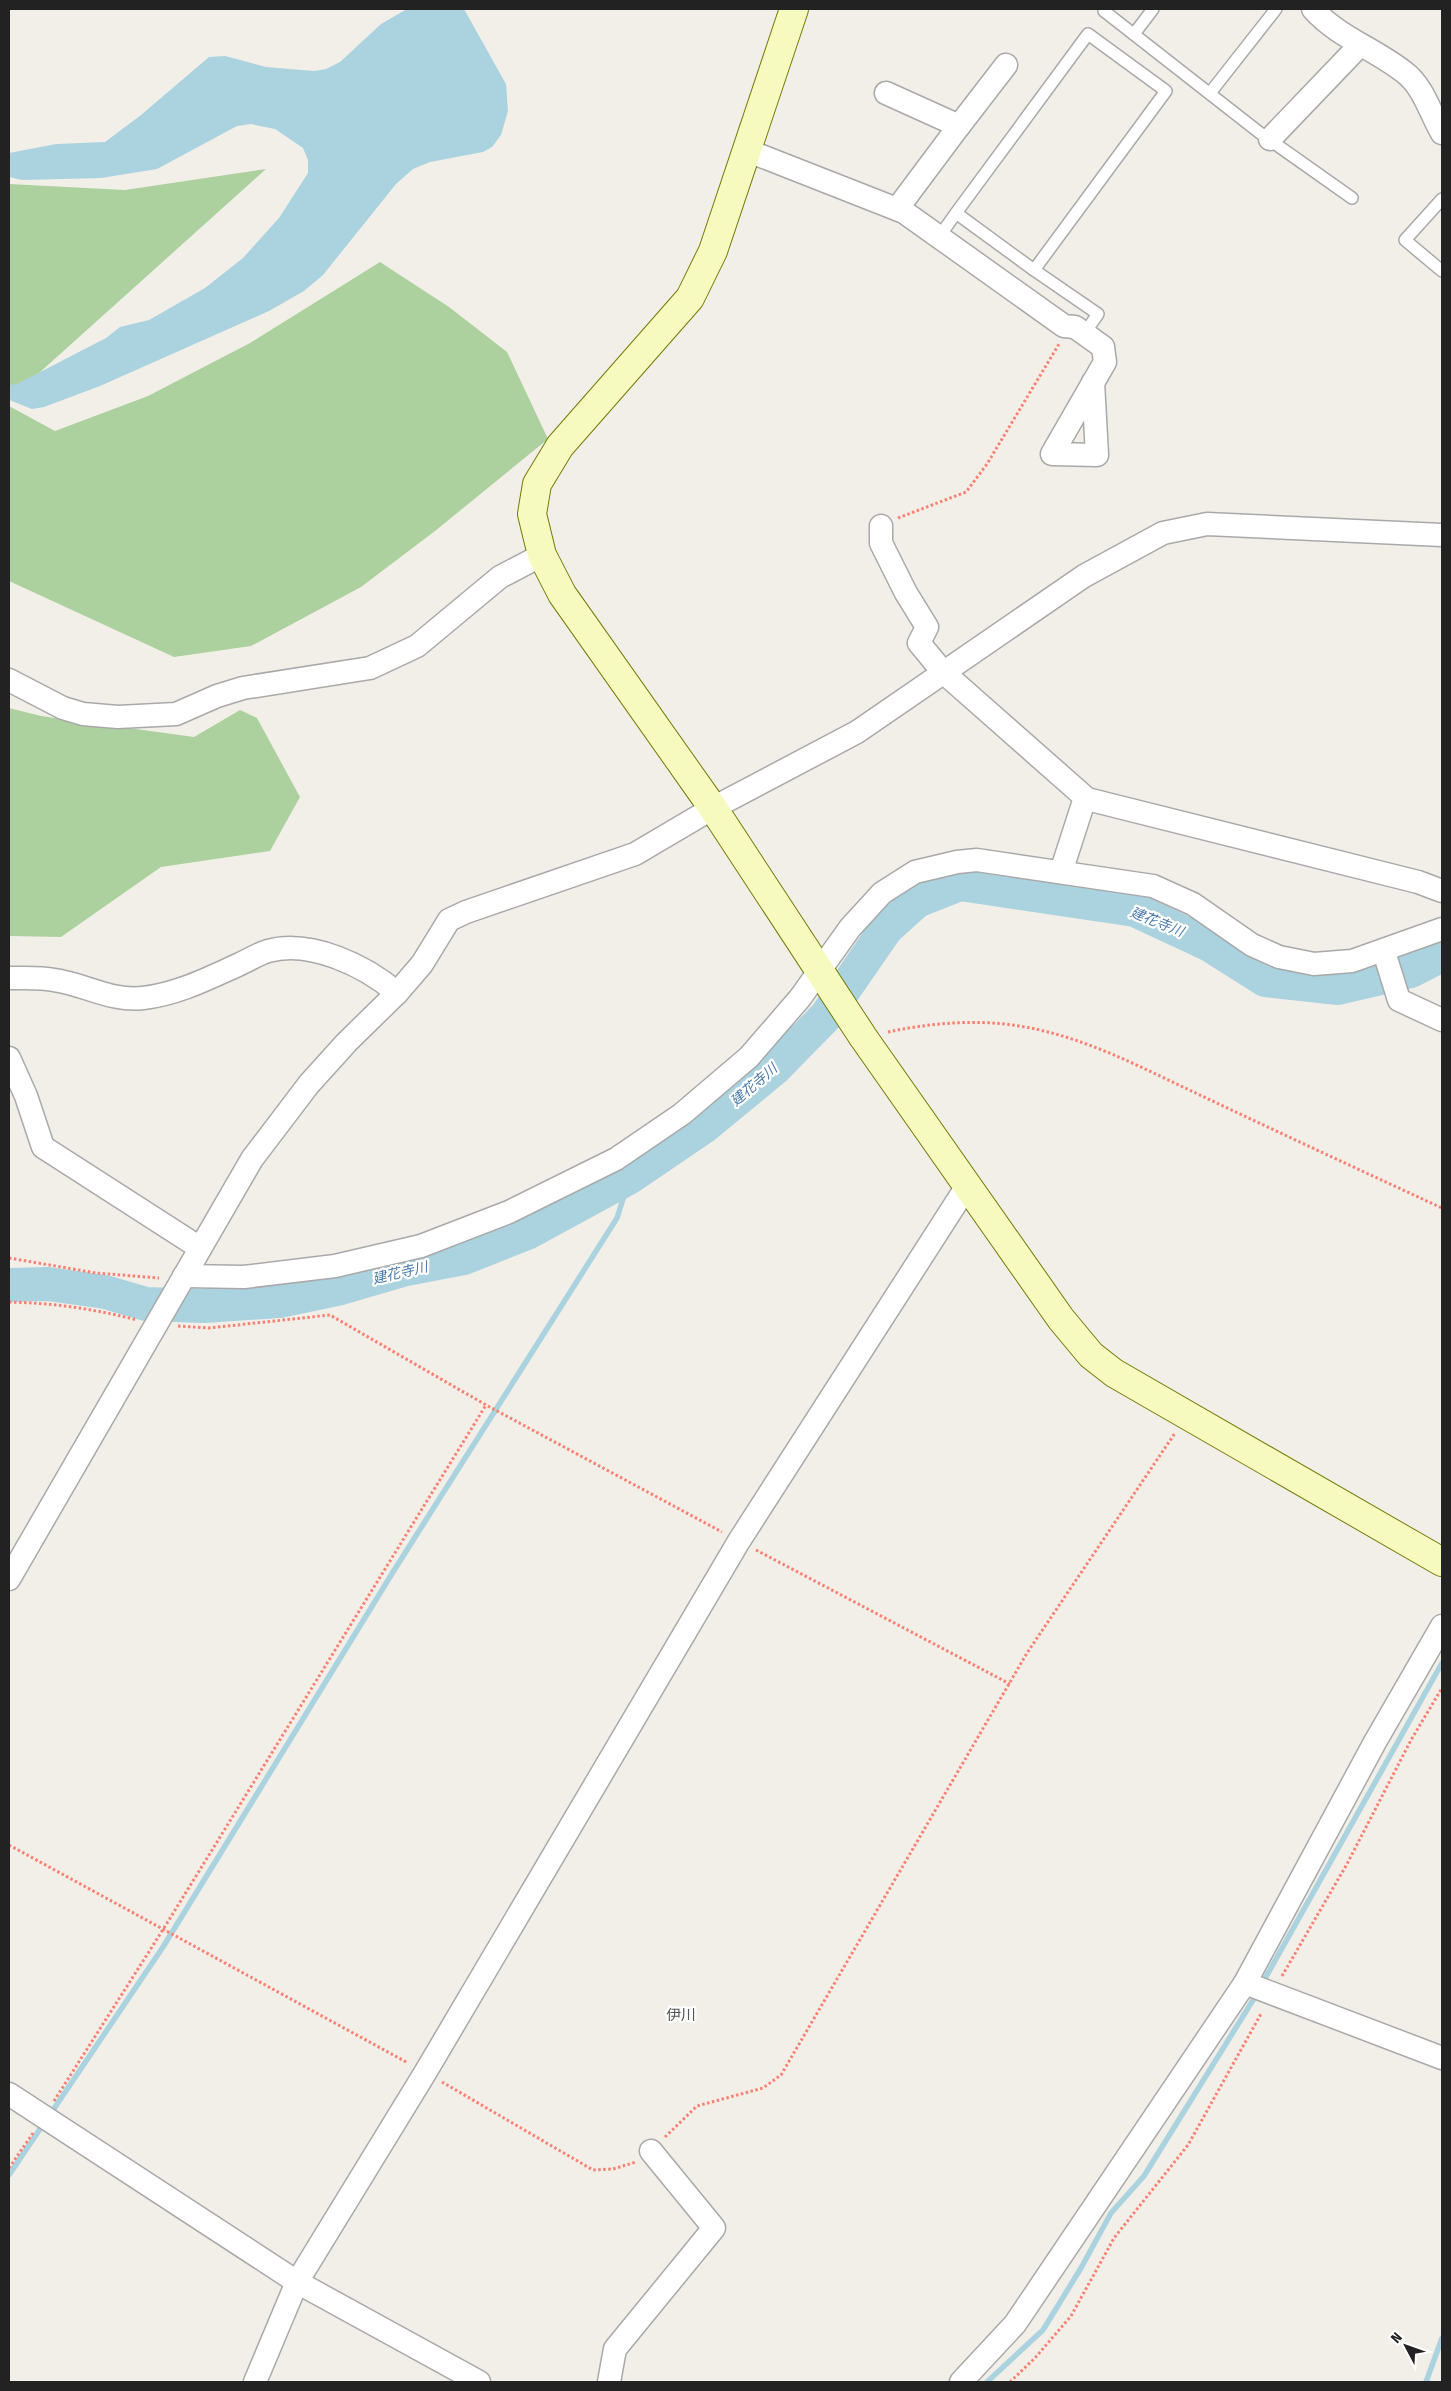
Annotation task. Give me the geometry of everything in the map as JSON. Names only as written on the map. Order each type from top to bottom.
[{"type":"street","points":[[794,9],[712,251],[690,298],[560,446],[546,465],[537,484],[532,514],[542,555],[562,594],[713,808],[863,1037],[1062,1320],[1091,1356],[1114,1373],[1186,1416],[1442,1562]]},
{"type":"street","points":[[1313,9],[1321,18],[1360,45],[1405,72],[1420,90],[1442,133]]},
{"type":"street","points":[[1270,140],[1360,45]]},
{"type":"street","points":[[897,210],[1006,65]]},
{"type":"street","points":[[886,94],[959,126]]},
{"type":"street","points":[[746,150],[897,210],[939,237],[1064,326],[1079,331],[1103,347],[1105,362],[1093,382]]},
{"type":"street","points":[[9,1580],[252,1159],[309,1084],[397,993],[422,964],[449,920],[466,912],[635,854],[713,808],[857,732],[1084,576],[1163,533],[1206,524],[1442,535]]},
{"type":"street","points":[[881,526],[881,543],[906,593],[927,627],[919,643],[943,672],[1087,799],[1418,882],[1442,891]]},
{"type":"street","points":[[9,680],[63,708],[83,714],[118,717],[176,714],[217,696],[243,688],[370,668],[417,646],[500,577],[542,555]]},
{"type":"street","points":[[1061,872],[1083,804],[1087,799]]},
{"type":"street","points":[[184,1276],[244,1277],[335,1266],[422,1246],[509,1212],[616,1159],[682,1114],[749,1057],[822,973],[850,928],[882,893],[915,872],[957,862],[978,860],[1153,886],[1193,904],[1252,946],[1279,957],[1314,964],[1352,961],[1384,952],[1442,929]]},
{"type":"street","points":[[9,978],[55,980],[115,997],[143,998],[190,987],[268,951],[298,949],[326,955],[356,965],[397,993]]},
{"type":"street","points":[[1384,952],[1399,1000],[1442,1020]]},
{"type":"street","points":[[9,1058],[30,1105],[43,1147],[200,1248]]},
{"type":"street","points":[[255,2382],[297,2282],[425,2072],[739,1541],[967,1186]]},
{"type":"street","points":[[961,2382],[1015,2324],[1245,1983],[1375,1742],[1442,1626]]},
{"type":"street","points":[[1245,1983],[1442,2058]]},
{"type":"street","points":[[9,2094],[297,2282],[479,2382]]},
{"type":"street","points":[[609,2382],[615,2349],[714,2228],[651,2151]]},
{"type":"lane","points":[[1106,9],[1104,11],[1270,140],[1352,198]]},
{"type":"lane","points":[[1134,34],[1153,9]]},
{"type":"lane","points":[[1210,93],[1276,9]]},
{"type":"lane","points":[[939,237],[1088,34],[1166,91],[1034,270]]},
{"type":"lane","points":[[1442,199],[1405,240],[1442,271]]},
{"type":"lane","points":[[956,213],[1098,314],[1079,331]]},
{"type":"path","points":[[881,526],[966,492],[987,464],[1062,338],[1079,331]]},
{"type":"path","points":[[863,1037],[923,1024],[974,1023],[1018,1025],[1066,1036],[1149,1071],[1442,1208]]},
{"type":"path","points":[[9,1258],[134,1277],[166,1279],[184,1276]]},
{"type":"path","points":[[9,1302],[44,1303],[99,1310],[156,1324],[209,1328],[330,1315],[486,1404],[739,1541],[1010,1684]]},
{"type":"path","points":[[9,2168],[44,2117],[164,1928],[486,1404]]},
{"type":"path","points":[[9,1845],[425,2072],[593,2170],[613,2169],[642,2160],[697,2106],[763,2088],[781,2075],[1027,1653],[1186,1416]]},
{"type":"path","points":[[1010,2382],[1071,2316],[1114,2238],[1188,2145],[1272,1994],[1348,1864],[1411,1740],[1442,1688]]},
{"type":"green space","points":[[266,169],[9,400],[9,184],[125,190]]},
{"type":"green space","points":[[380,262],[449,307],[507,352],[548,439],[435,531],[361,587],[251,646],[174,657],[9,581],[9,406],[55,431],[148,396],[250,343]]},
{"type":"green space","points":[[9,708],[41,716],[194,737],[240,710],[257,718],[300,797],[270,851],[161,867],[61,937],[9,936]]},
{"type":"water","points":[[407,9],[464,9],[506,84],[508,111],[501,135],[492,147],[483,152],[430,162],[413,169],[396,184],[323,275],[304,291],[269,311],[100,386],[44,407],[32,409],[9,400],[9,385],[17,384],[106,338],[120,327],[149,320],[205,288],[243,258],[279,218],[308,173],[308,160],[303,148],[275,129],[251,124],[237,126],[157,169],[101,178],[22,180],[9,177],[9,153],[56,144],[105,142],[141,115],[209,57],[225,56],[266,67],[314,71],[326,69],[340,62],[381,24]]},
{"type":"waterway","name":"建花寺川","points":[[9,1285],[48,1284],[105,1292],[146,1304],[204,1306],[279,1301],[341,1288],[406,1269],[464,1258],[527,1233],[630,1177],[705,1126],[774,1069],[826,1016],[886,929],[917,901],[960,884],[1135,910],[1208,944],[1265,980],[1338,988],[1411,971],[1442,955]]},
{"type":"waterway","points":[[49,2116],[163,1947],[393,1572],[617,1218],[630,1177]]},
{"type":"waterway","points":[[1262,1984],[1442,1663]]},
{"type":"waterway","points":[[987,2382],[1043,2330],[1081,2268],[1111,2213],[1144,2176],[1258,1992]]},
{"type":"waterway","points":[[9,2175],[44,2123]]},
{"type":"waterway","points":[[1426,2382],[1442,2338]]},
{"type":"district","name":"伊川","points":[[681,2015]]}]
